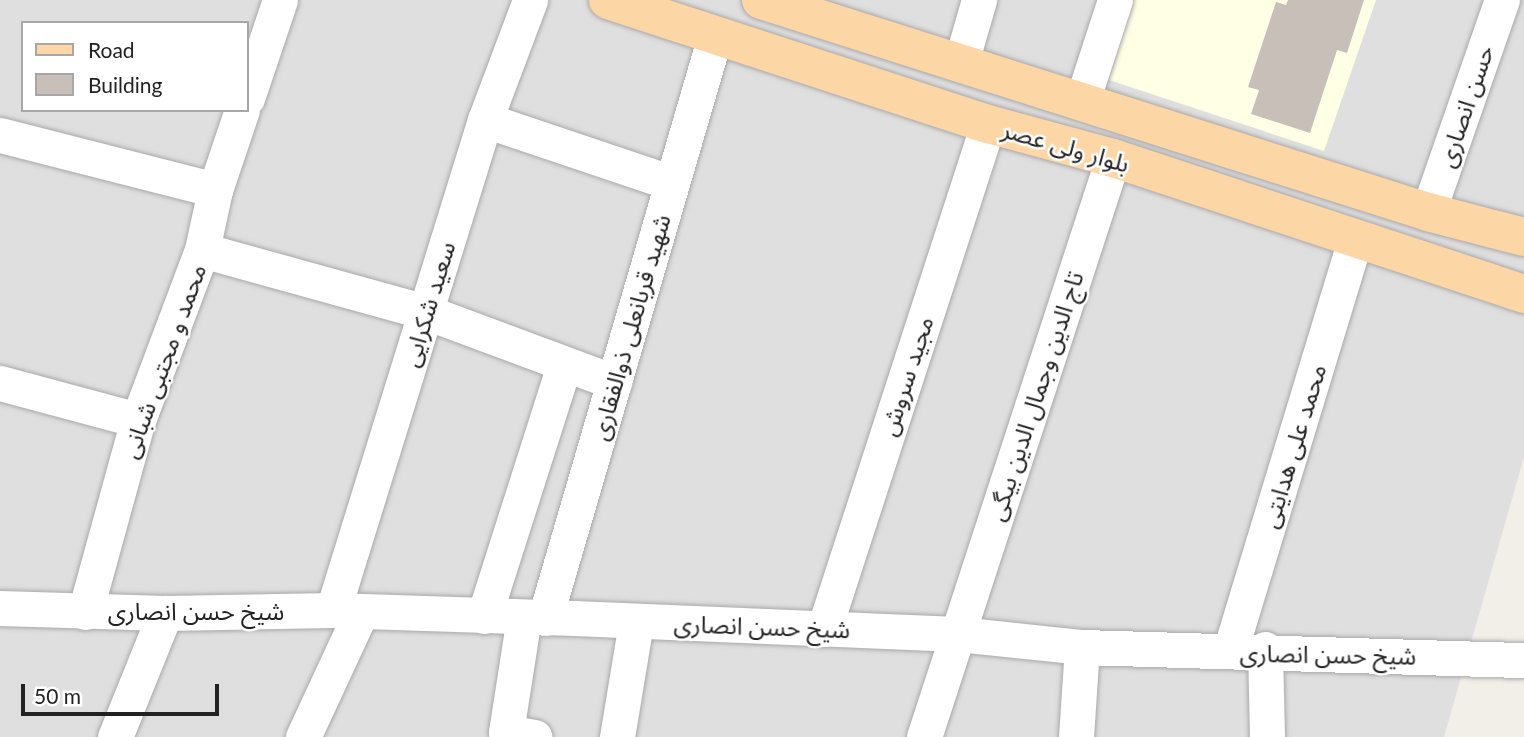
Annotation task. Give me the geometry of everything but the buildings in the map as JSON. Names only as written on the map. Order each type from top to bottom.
[{"type":"main road","name":"بلوار ولی عصر","points":[[608,0],[988,124],[1113,158],[1524,294]]},
{"type":"main road","name":"بلوار ولی عصر","points":[[761,0],[1428,212],[1524,237]]},
{"type":"street","points":[[248,94],[280,0]]},
{"type":"street","name":"سعید شکرایی","points":[[303,737],[347,611],[426,312],[485,120],[530,0]]},
{"type":"street","points":[[961,62],[979,0]]},
{"type":"street","points":[[1082,101],[1115,0]]},
{"type":"street","name":"حسن انصاری","points":[[1428,212],[1502,0]]},
{"type":"street","name":"شهید قربانعلی ذوالفقاری","points":[[535,737],[506,732],[534,617],[614,382],[715,36]]},
{"type":"street","name":"محمد و مجتبی شبانی","points":[[85,612],[138,420],[202,250],[215,190],[241,112]]},
{"type":"street","points":[[485,120],[672,183]]},
{"type":"street","name":"مجید سروش","points":[[824,629],[988,124]]},
{"type":"street","points":[[0,135],[215,190]]},
{"type":"street","name":"تاج الدین وجمال الدین بیگی","points":[[924,737],[1113,158]]},
{"type":"street","name":"محمد علی هدایتی","points":[[1230,651],[1355,240]]},
{"type":"street","points":[[202,250],[426,312],[564,366],[614,382]]},
{"type":"street","points":[[484,616],[564,366]]},
{"type":"street","points":[[0,383],[138,420]]},
{"type":"street","name":"شیخ حسن انصاری","points":[[0,608],[165,613],[347,611],[534,617],[958,634],[1082,647],[1230,651],[1265,649],[1524,660]]},
{"type":"street","points":[[115,737],[165,613]]},
{"type":"street","points":[[617,737],[636,622]]},
{"type":"street","points":[[1076,737],[1082,647]]},
{"type":"street","points":[[1265,649],[1267,737]]},
{"type":"shaded area","points":[[0,0],[1524,0],[1524,457],[1444,737],[0,737]]},
{"type":"shaded area","points":[[1134,0],[1376,0],[1324,151],[1109,80]]}]
